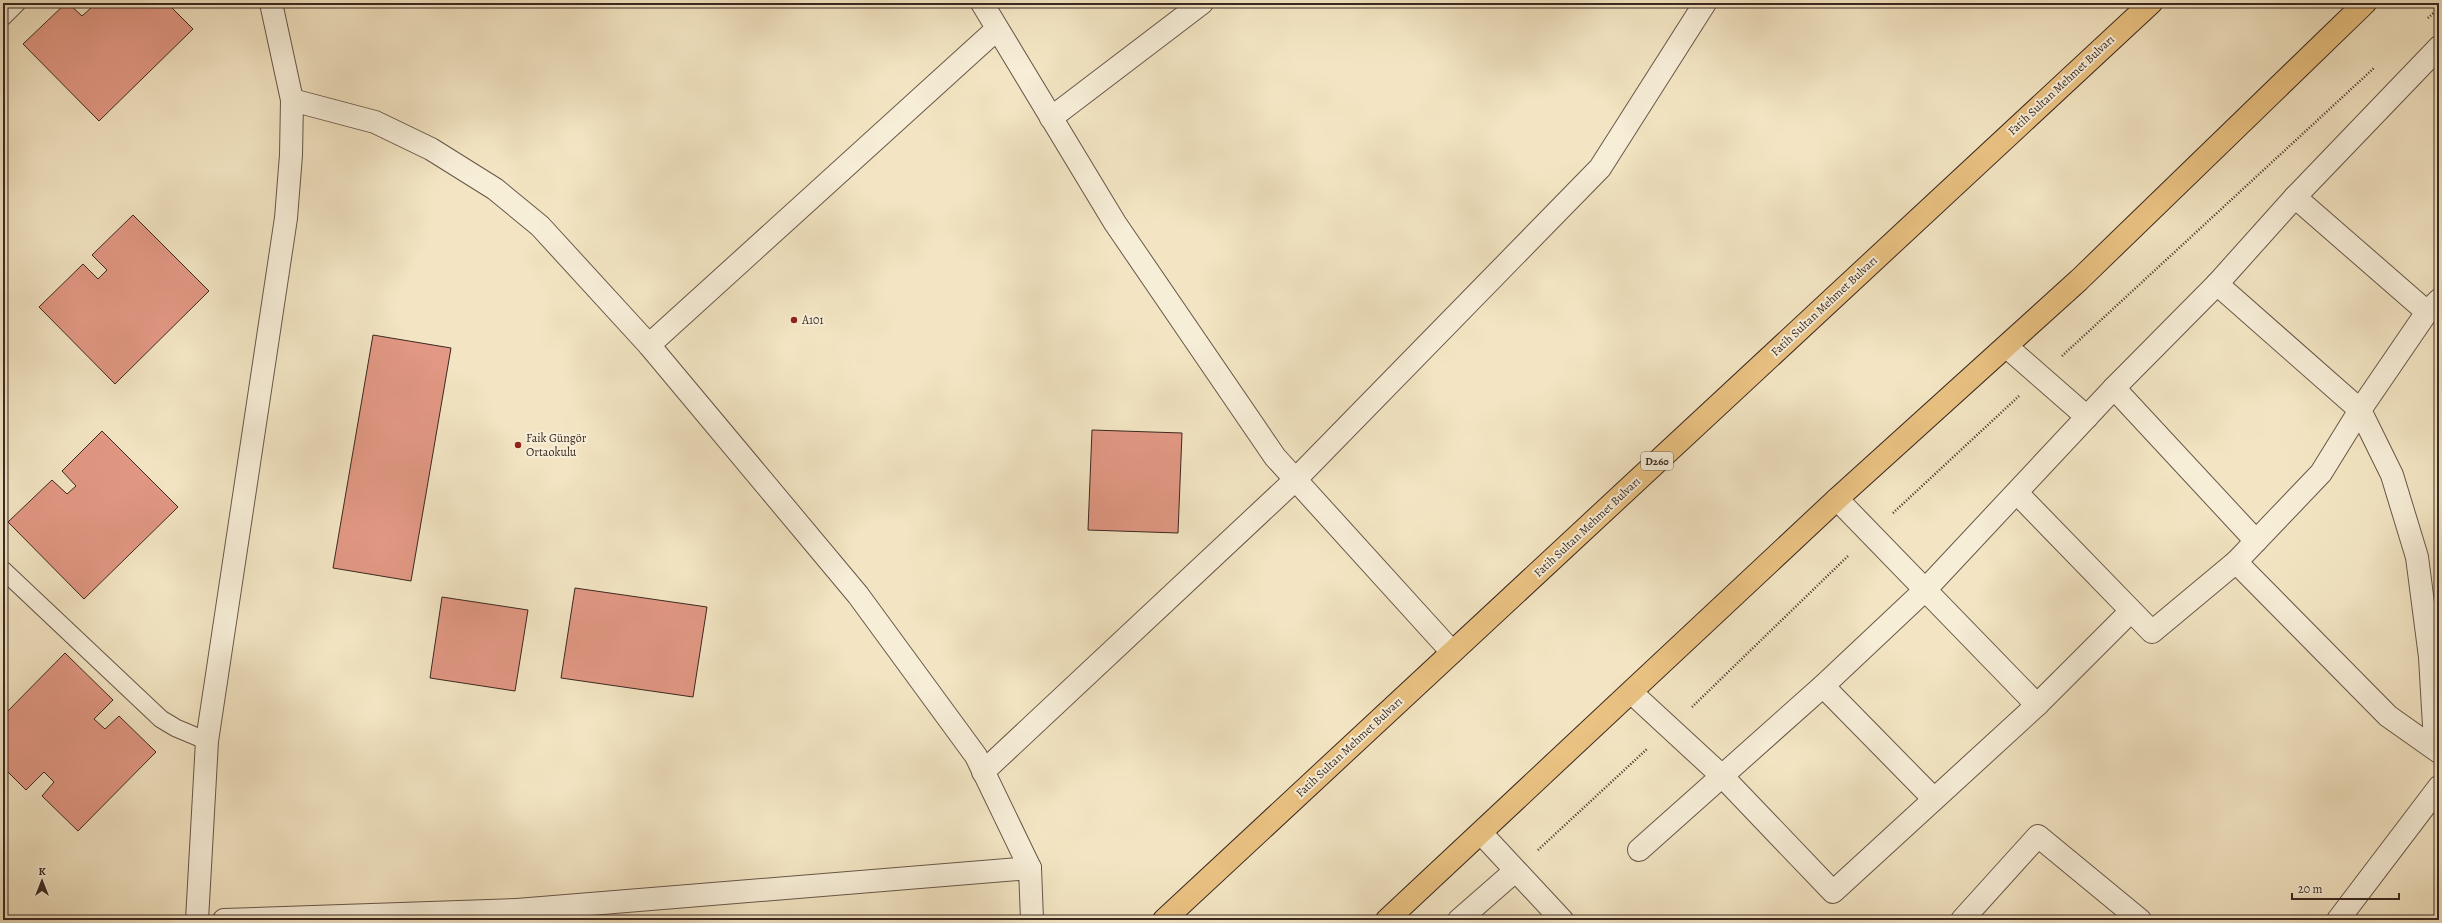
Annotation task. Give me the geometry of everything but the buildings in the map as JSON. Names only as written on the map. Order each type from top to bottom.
[{"type":"highway","name":"Fatih Sultan Mehmet Bulvarı","points":[[1164,920],[2151,3]]},
{"type":"highway","points":[[1387,920],[1632,693],[1837,499],[2007,346],[2365,3]]},
{"type":"street","points":[[197,920],[207,741],[286,218],[291,155],[292,100],[270,3]]},
{"type":"street","points":[[982,3],[1114,223],[1275,457],[1452,652]]},
{"type":"street","points":[[1051,118],[1202,3]]},
{"type":"street","points":[[983,772],[1295,480],[1600,168],[1705,3]]},
{"type":"street","points":[[649,345],[997,29]]},
{"type":"street","points":[[1639,850],[1723,777],[1925,590],[2114,388],[2217,284],[2296,197],[2439,47]]},
{"type":"street","points":[[292,100],[375,122],[431,149],[495,189],[540,226],[649,345],[858,595],[976,756],[1030,868],[1032,920]]},
{"type":"street","points":[[2017,493],[2152,632],[2236,562],[2321,473],[2360,410],[2433,306],[2296,197]]},
{"type":"street","points":[[2217,284],[2360,410],[2392,476],[2417,557],[2430,657],[2434,726],[2439,734]]},
{"type":"street","points":[[2007,346],[2087,417]]},
{"type":"street","points":[[2114,388],[2256,541]]},
{"type":"street","points":[[1837,499],[2037,705]]},
{"type":"street","points":[[2236,562],[2388,716],[2439,752]]},
{"type":"street","points":[[1632,693],[1723,777],[1833,892],[2037,705],[2131,611]]},
{"type":"street","points":[[1823,686],[1934,799]]},
{"type":"street","points":[[2338,920],[2439,787]]},
{"type":"street","points":[[1481,833],[1562,920]]},
{"type":"street","points":[[1962,920],[2038,836],[2140,920]]},
{"type":"street","points":[[224,920],[521,915],[1030,868]]},
{"type":"street","points":[[1459,920],[1516,871]]},
{"type":"lane","points":[[3,17],[17,3]]},
{"type":"lane","points":[[3,570],[161,719],[176,728],[207,741]]},
{"type":"path","points":[[2422,24],[2439,8]]},
{"type":"path","points":[[1516,871],[1670,728],[1871,534],[2376,66]]},
{"type":"place","name":"A101","points":[[794,320]]},
{"type":"place","name":"Faik Güngör Ortaokulu","points":[[518,445]]}]
